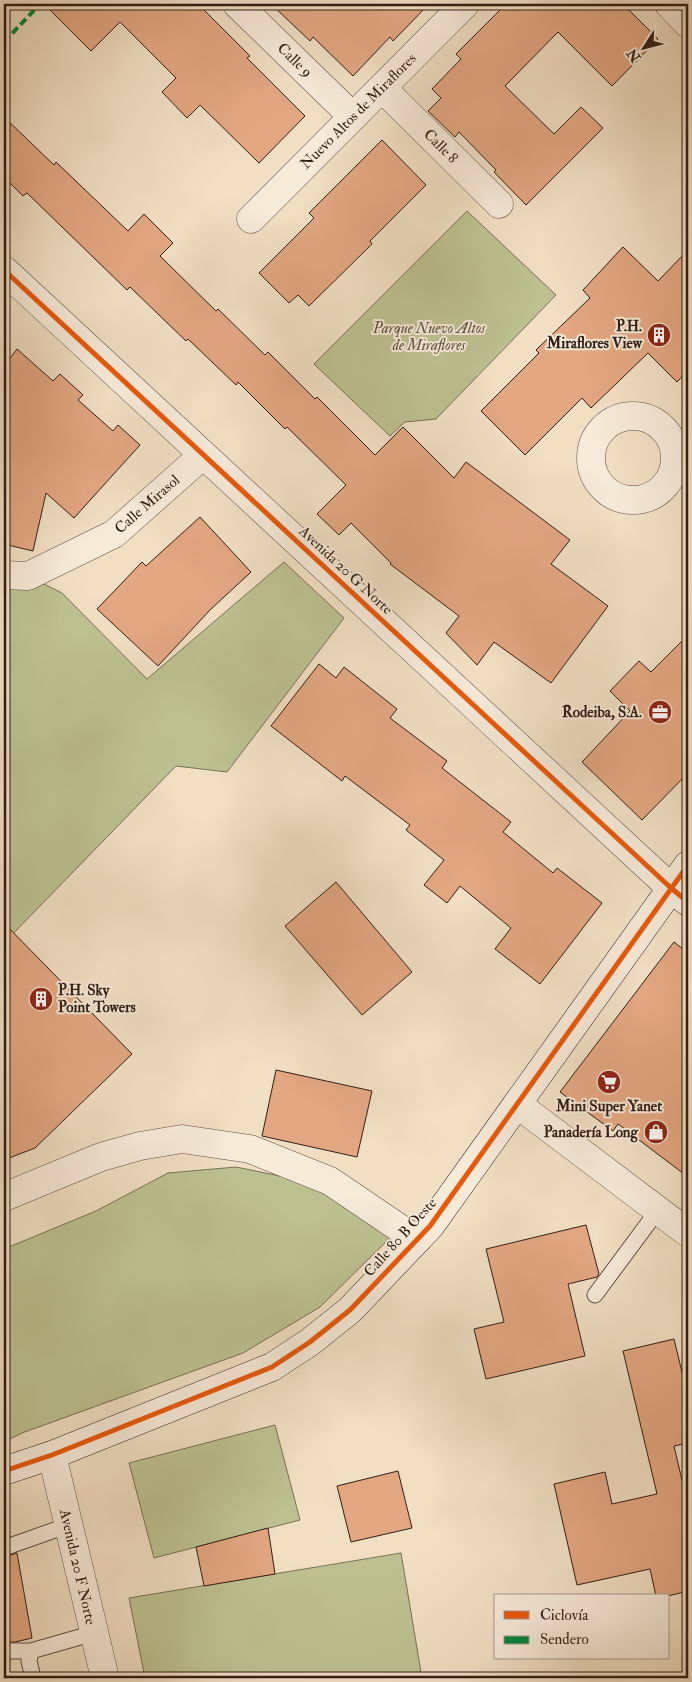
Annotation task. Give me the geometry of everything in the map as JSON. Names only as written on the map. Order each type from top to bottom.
[{"type":"street","name":"Calle 9","points":[[238,4],[353,116]]},
{"type":"street","name":"Nuevo Altos de Miraflores","points":[[251,219],[465,4]]},
{"type":"street","points":[[669,4],[688,24]]},
{"type":"street","name":"Calle 8","points":[[382,88],[499,204]]},
{"type":"street","name":"Avenida 20 G Norte","points":[[4,270],[679,895]]},
{"type":"street","name":"Calle Mirasol","points":[[4,575],[28,576],[114,534],[203,455]]},
{"type":"street","name":"Calle 80 B Oeste","points":[[4,1471],[52,1455],[272,1366],[310,1342],[350,1310],[430,1226],[517,1104],[679,895],[688,865]]},
{"type":"street","points":[[517,1104],[688,1233]]},
{"type":"street","points":[[4,1197],[101,1157],[140,1146],[182,1139],[250,1149],[330,1180],[416,1240]]},
{"type":"street","name":"Avenida 20 F Norte","points":[[52,1455],[105,1678]]},
{"type":"lane","points":[[595,1295],[658,1210]]},
{"type":"lane","points":[[4,1548],[69,1525]]},
{"type":"lane","points":[[4,1651],[30,1651],[94,1633]]},
{"type":"lane","points":[[30,1651],[29,1661],[33,1678]]},
{"type":"green space","name":"Parque Nuevo Altos de Miraflores","points":[[467,211],[556,295],[436,419],[405,422],[390,436],[314,364]]},
{"type":"green space","points":[[284,562],[344,618],[227,772],[176,766],[4,943],[4,575],[28,576],[62,593],[147,679]]},
{"type":"green space","points":[[236,1167],[309,1182],[396,1232],[320,1307],[243,1353],[22,1433],[4,1442],[4,1249],[96,1211],[168,1173]]},
{"type":"green space","points":[[275,1425],[300,1520],[154,1558],[129,1463]]},
{"type":"green space","points":[[401,1553],[422,1678],[145,1678],[129,1598]]},
{"type":"building","points":[[44,4],[198,4],[250,56],[247,58],[305,116],[259,163],[200,105],[187,118],[162,92],[176,78],[120,22],[91,51]]},
{"type":"building","points":[[271,4],[429,4],[393,41],[390,37],[353,76],[313,37],[310,41]]},
{"type":"building","points":[[506,4],[623,4],[658,39],[612,86],[558,32],[505,86],[554,134],[581,107],[603,128],[526,205],[494,172],[496,170],[459,132],[455,137],[428,111],[441,98],[432,89],[461,59],[456,54]]},
{"type":"building","points":[[4,117],[54,165],[56,162],[128,231],[144,214],[173,243],[160,256],[216,311],[218,309],[265,355],[268,352],[315,399],[317,397],[375,455],[403,427],[454,478],[466,462],[570,540],[551,564],[608,606],[551,683],[494,642],[477,665],[446,633],[459,616],[390,564],[351,523],[339,535],[317,514],[346,485],[287,427],[285,429],[238,382],[236,385],[188,339],[186,341],[130,287],[127,290],[27,193],[23,196],[4,177]]},
{"type":"building","points":[[382,140],[426,185],[370,241],[372,244],[309,306],[298,295],[289,303],[259,273],[314,218],[309,213]]},
{"type":"building","points":[[623,247],[658,281],[688,250],[688,370],[677,382],[648,353],[591,408],[582,398],[525,455],[481,411],[539,353],[536,350],[590,298],[583,290]]},
{"type":"building","points":[[17,349],[53,381],[60,374],[83,395],[78,400],[113,431],[118,425],[140,445],[74,518],[46,493],[33,551],[4,544],[4,366]]},
{"type":"building","points":[[200,517],[251,572],[210,610],[158,666],[97,609],[142,562],[146,566]]},
{"type":"building","points":[[688,635],[688,773],[642,820],[582,762],[630,711],[610,691],[639,661],[651,672]]},
{"type":"building","points":[[319,664],[336,678],[344,667],[397,709],[390,718],[447,761],[442,768],[511,822],[503,832],[553,873],[557,868],[602,903],[540,984],[495,949],[511,928],[460,886],[447,903],[424,885],[444,860],[406,830],[410,825],[345,776],[342,781],[271,726]]},
{"type":"building","points":[[336,882],[412,972],[362,1015],[285,926]]},
{"type":"building","name":"P.H. Sky Point Towers","points":[[4,923],[132,1054],[35,1148],[4,1160]]},
{"type":"building","points":[[674,942],[688,953],[688,1177],[618,1124],[613,1131],[560,1092]]},
{"type":"building","points":[[276,1070],[372,1091],[357,1157],[262,1136]]},
{"type":"building","points":[[586,1225],[599,1274],[597,1277],[568,1284],[585,1356],[486,1379],[474,1329],[504,1322],[486,1249]]},
{"type":"building","points":[[674,1339],[688,1397],[688,1443],[674,1446],[688,1506],[688,1591],[670,1596],[656,1594],[650,1569],[577,1585],[554,1484],[605,1472],[612,1504],[657,1494],[623,1351]]},
{"type":"building","points":[[398,1471],[412,1528],[351,1542],[337,1486]]},
{"type":"building","points":[[268,1528],[275,1574],[204,1586],[196,1547]]},
{"type":"building","points":[[17,1553],[32,1638],[15,1642],[4,1642],[4,1557]]},
{"type":"marked path","points":[[4,42],[40,4]]},
{"type":"cycle path","points":[[4,270],[688,902]]},
{"type":"cycle path","points":[[4,1471],[52,1455],[272,1367],[310,1342],[350,1310],[430,1226],[688,865]]},
{"type":"place","name":"P.H. Miraflores View","points":[[659,335]]},
{"type":"place","name":"Rodeiba, S.A.","points":[[660,712]]},
{"type":"place","name":"P.H. Sky Point Towers","points":[[41,999]]},
{"type":"place","name":"Mini Super Yanet","points":[[609,1082]]},
{"type":"place","name":"Panadería Long","points":[[656,1132]]}]
